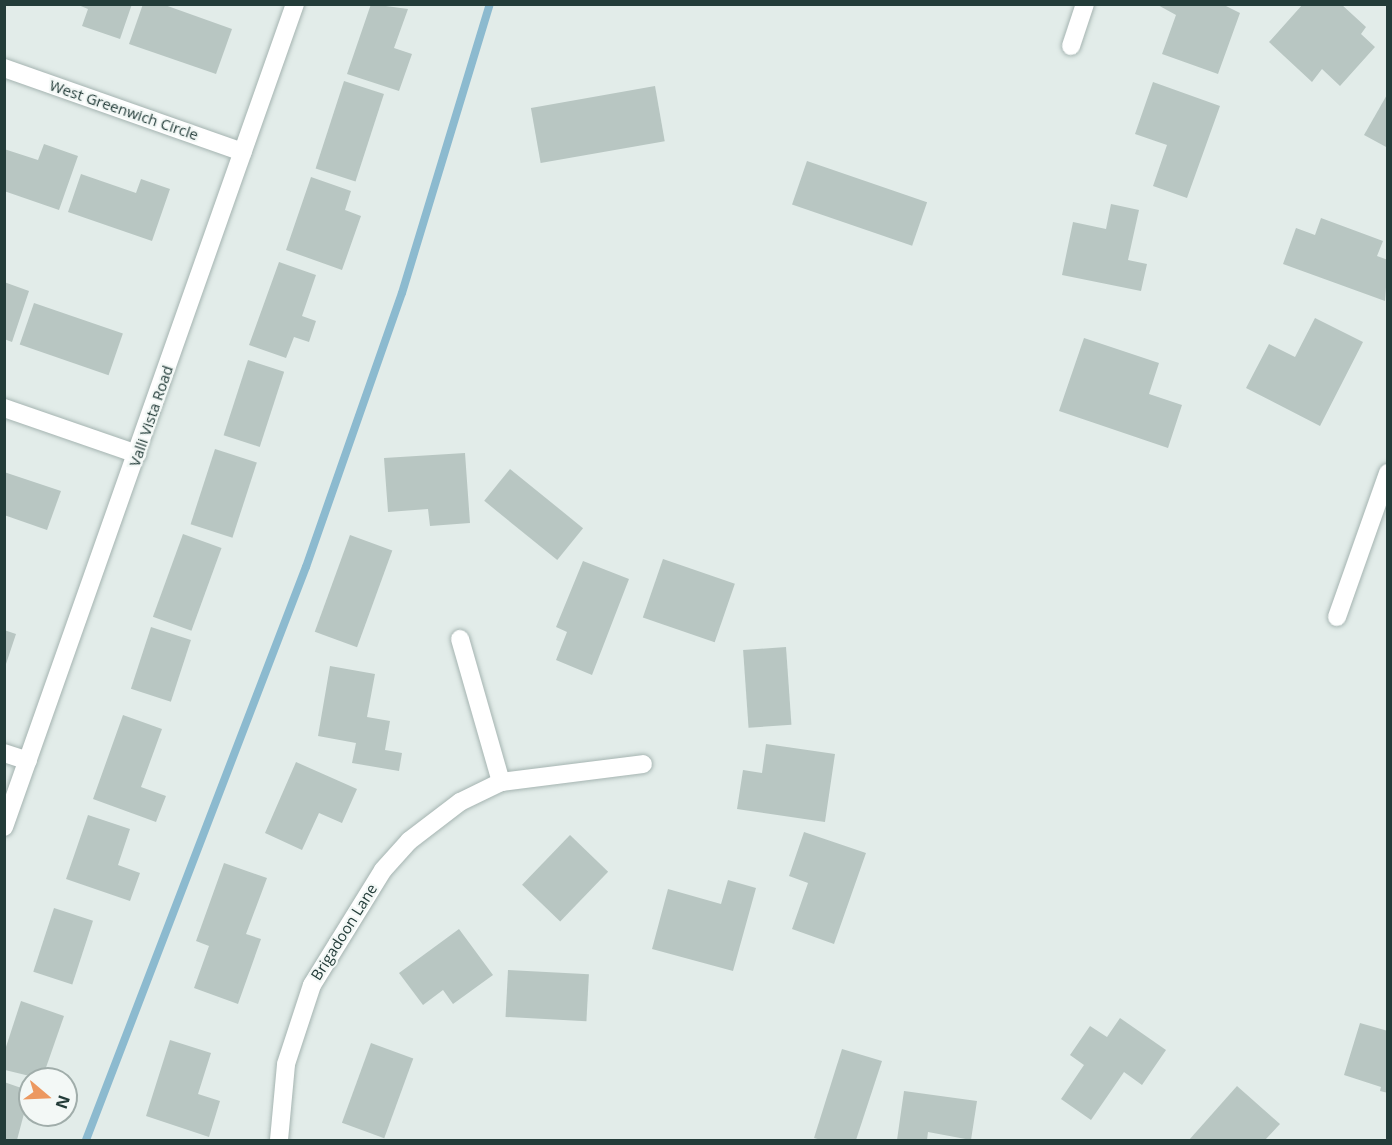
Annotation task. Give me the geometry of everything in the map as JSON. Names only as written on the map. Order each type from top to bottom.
[{"type":"street","name":"Valli Vista Road","points":[[4,827],[295,4]]},
{"type":"street","points":[[1071,46],[1085,4]]},
{"type":"street","name":"West Greenwich Circle","points":[[4,68],[243,152]]},
{"type":"street","points":[[4,408],[137,454]]},
{"type":"street","points":[[1337,617],[1388,473]]},
{"type":"street","points":[[460,639],[501,782]]},
{"type":"street","points":[[4,753],[28,761]]},
{"type":"street","name":"Brigadoon Lane","points":[[279,1140],[292,1039],[330,950],[383,870],[409,841],[460,802],[501,782],[643,764]]},
{"type":"building","points":[[76,4],[132,4],[120,39],[82,26],[88,9]]},
{"type":"building","points":[[143,4],[162,4],[232,29],[216,74],[129,44]]},
{"type":"building","points":[[371,4],[408,9],[394,48],[412,54],[399,91],[347,74]]},
{"type":"building","points":[[1156,4],[1222,4],[1240,13],[1218,74],[1162,54],[1176,15]]},
{"type":"building","points":[[1303,4],[1341,4],[1366,27],[1361,34],[1375,47],[1340,86],[1322,69],[1312,82],[1269,42]]},
{"type":"building","points":[[344,81],[384,94],[356,181],[316,168]]},
{"type":"building","points":[[1153,82],[1220,106],[1187,198],[1153,186],[1167,145],[1135,134]]},
{"type":"building","points":[[655,86],[665,141],[541,163],[531,108]]},
{"type":"building","points":[[1388,93],[1388,148],[1364,135]]},
{"type":"building","points":[[44,144],[78,156],[59,210],[4,191],[4,149],[38,160]]},
{"type":"building","points":[[807,161],[927,202],[912,246],[792,204]]},
{"type":"building","points":[[81,174],[136,193],[141,179],[170,189],[152,241],[68,212]]},
{"type":"building","points":[[311,177],[351,191],[345,210],[361,216],[342,270],[286,250]]},
{"type":"building","points":[[1111,204],[1139,210],[1128,260],[1147,264],[1141,291],[1062,275],[1073,222],[1106,229]]},
{"type":"building","points":[[1321,218],[1383,241],[1377,256],[1388,260],[1385,301],[1283,264],[1296,228],[1315,235]]},
{"type":"building","points":[[279,262],[316,275],[302,316],[316,321],[309,342],[294,337],[286,358],[249,345]]},
{"type":"building","points":[[4,282],[29,291],[12,342],[4,339]]},
{"type":"building","points":[[34,303],[123,334],[109,375],[20,345]]},
{"type":"building","points":[[1315,318],[1363,342],[1320,426],[1246,388],[1269,344],[1295,357]]},
{"type":"building","points":[[1084,338],[1159,363],[1149,394],[1182,405],[1168,448],[1059,411]]},
{"type":"building","points":[[248,360],[284,372],[260,447],[224,435]]},
{"type":"building","points":[[215,449],[257,463],[232,538],[191,524]]},
{"type":"building","points":[[465,453],[470,523],[430,526],[428,509],[388,512],[384,458]]},
{"type":"building","points":[[510,469],[583,528],[557,560],[484,501]]},
{"type":"building","points":[[4,472],[61,491],[47,530],[4,515]]},
{"type":"building","points":[[183,534],[222,548],[191,631],[153,617]]},
{"type":"building","points":[[350,535],[392,550],[357,647],[315,632]]},
{"type":"building","points":[[663,559],[735,584],[715,642],[643,618]]},
{"type":"building","points":[[583,561],[629,579],[592,675],[556,660],[567,632],[556,627]]},
{"type":"building","points":[[151,627],[191,640],[171,702],[131,689]]},
{"type":"building","points":[[4,630],[16,634],[5,667],[4,667]]},
{"type":"building","points":[[786,647],[791,725],[749,728],[743,650]]},
{"type":"building","points":[[330,666],[375,674],[367,717],[390,721],[385,750],[402,753],[399,771],[352,763],[356,743],[318,736]]},
{"type":"building","points":[[123,715],[162,729],[141,787],[166,796],[156,822],[93,799]]},
{"type":"building","points":[[766,744],[835,754],[825,822],[737,809],[743,770],[762,773]]},
{"type":"building","points":[[296,762],[357,789],[342,823],[319,813],[302,850],[265,833]]},
{"type":"building","points":[[88,815],[130,829],[118,865],[140,873],[130,901],[66,879]]},
{"type":"building","points":[[804,832],[866,853],[834,944],[792,929],[808,883],[789,876]]},
{"type":"building","points":[[570,835],[608,872],[560,921],[522,885]]},
{"type":"building","points":[[224,863],[267,878],[246,934],[261,939],[238,1004],[194,988],[209,946],[196,941]]},
{"type":"building","points":[[728,880],[756,888],[733,971],[652,949],[668,889],[721,904]]},
{"type":"building","points":[[54,908],[93,921],[72,984],[33,972]]},
{"type":"building","points":[[459,929],[493,975],[453,1004],[443,990],[423,1005],[399,973]]},
{"type":"building","points":[[508,970],[589,974],[586,1021],[506,1017]]},
{"type":"building","points":[[21,1001],[64,1016],[46,1067],[18,1067],[18,1073],[5,1070],[5,1050]]},
{"type":"building","points":[[1120,1018],[1166,1050],[1142,1085],[1124,1072],[1091,1120],[1061,1099],[1084,1065],[1070,1055],[1090,1026],[1107,1037]]},
{"type":"building","points":[[1360,1023],[1388,1031],[1388,1093],[1380,1091],[1381,1087],[1344,1075]]},
{"type":"building","points":[[170,1040],[211,1053],[198,1094],[220,1101],[209,1137],[146,1116]]},
{"type":"building","points":[[371,1043],[413,1058],[384,1138],[342,1123]]},
{"type":"building","points":[[842,1049],[882,1061],[856,1140],[821,1140],[814,1138]]},
{"type":"building","points":[[4,1082],[18,1087],[18,1127],[20,1127],[17,1140],[4,1140]]},
{"type":"building","points":[[1237,1086],[1280,1124],[1265,1140],[1189,1140]]},
{"type":"building","points":[[904,1091],[977,1101],[971,1140],[928,1132],[927,1140],[897,1140]]},
{"type":"waterway","points":[[86,1140],[306,567],[402,293],[490,4]]}]
